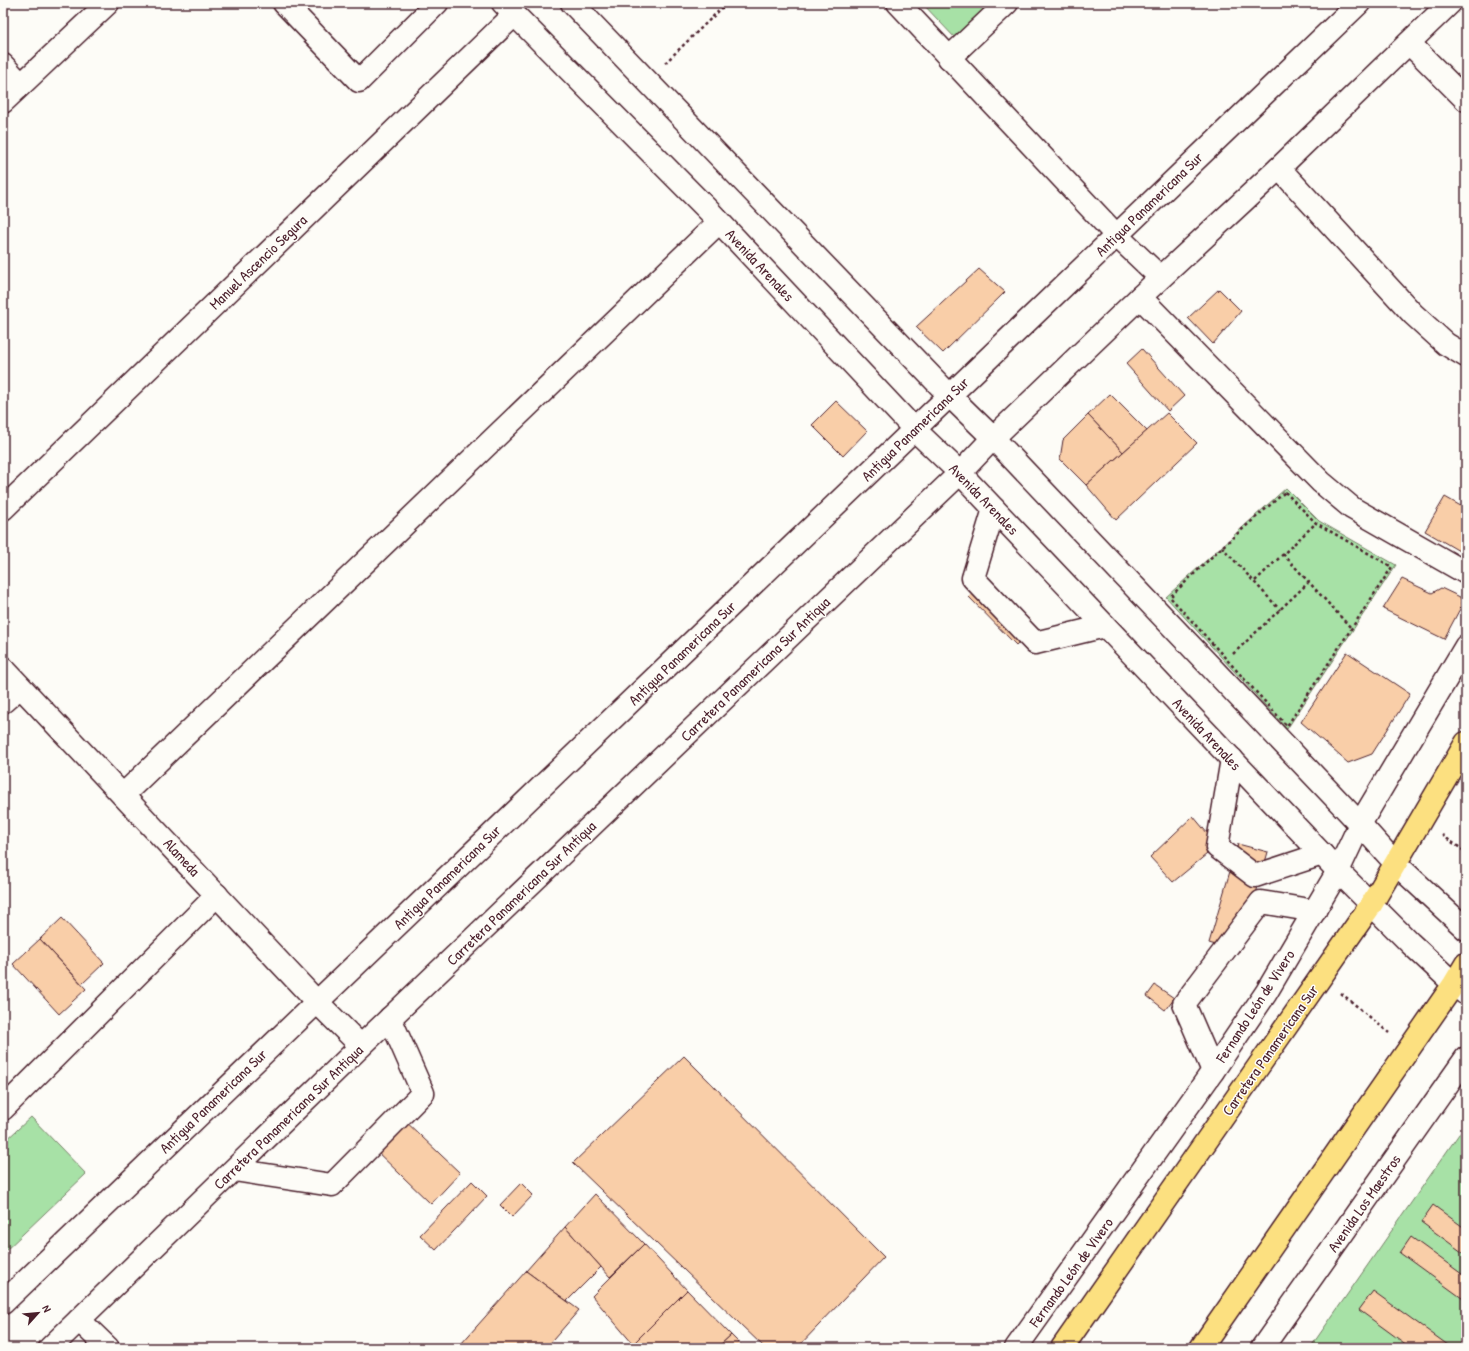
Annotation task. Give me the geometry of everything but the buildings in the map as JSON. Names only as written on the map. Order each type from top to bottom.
[{"type":"highway","name":"Carretera Panamericana Sur","points":[[1062,1348],[1371,905],[1466,744]]},
{"type":"highway","points":[[1201,1348],[1409,1049],[1460,989],[1466,964]]},
{"type":"street","points":[[3,102],[108,3]]},
{"type":"street","points":[[284,3],[359,81],[426,7]]},
{"type":"street","points":[[572,3],[950,396],[993,438],[1360,824],[1396,864],[1466,929]]},
{"type":"street","points":[[898,3],[1116,235],[1160,277]]},
{"type":"street","points":[[949,58],[1007,3]]},
{"type":"street","name":"Antigua Panamericana Sur","points":[[3,1303],[915,430],[1116,235],[1360,3]]},
{"type":"street","name":"Carretera Panamericana Sur Antiqua","points":[[50,1348],[390,1018],[960,473],[993,438],[1160,277],[1279,168],[1450,3]]},
{"type":"street","name":"Avenida Arenales","points":[[508,9],[719,222],[915,430],[960,473],[1371,905],[1460,989]]},
{"type":"street","name":"Manuel Ascencio Segura","points":[[3,509],[508,9]]},
{"type":"street","points":[[1408,43],[1466,100]]},
{"type":"street","points":[[3,65],[21,84]]},
{"type":"street","points":[[1279,168],[1412,314],[1446,344],[1466,356]]},
{"type":"street","points":[[123,796],[719,222]]},
{"type":"street","points":[[1140,297],[1321,482],[1352,508],[1466,573]]},
{"type":"street","points":[[994,509],[973,578],[1035,643],[1105,626]]},
{"type":"street","name":"Fernando León de Vivero","points":[[1016,1348],[1213,1071],[1266,993],[1338,871],[1360,824],[1466,646]]},
{"type":"street","name":"Alameda","points":[[3,668],[317,1002],[361,1046]]},
{"type":"street","points":[[3,702],[20,687]]},
{"type":"street","points":[[1213,1071],[1184,1004],[1260,902],[1255,876],[1217,847],[1232,759]]},
{"type":"street","points":[[1255,876],[1322,854]]},
{"type":"street","points":[[3,1109],[217,895]]},
{"type":"street","points":[[1260,902],[1315,911]]},
{"type":"street","points":[[234,1170],[332,1185],[423,1093],[390,1018]]},
{"type":"street","name":"Avenida Los Maestros","points":[[1262,1348],[1466,1058]]},
{"type":"street","points":[[79,1320],[108,1348]]},
{"type":"path","points":[[646,81],[727,3]]},
{"type":"path","points":[[1285,492],[1316,523],[1392,567],[1287,726],[1170,597],[1222,547],[1285,492]]},
{"type":"path","points":[[1255,581],[1316,523]]},
{"type":"path","points":[[1222,547],[1255,581],[1280,610]]},
{"type":"path","points":[[1283,554],[1308,583],[1351,628]]},
{"type":"path","points":[[1227,660],[1308,583]]},
{"type":"path","points":[[1321,977],[1409,1049]]},
{"type":"green space","points":[[922,3],[994,3],[956,39]]},
{"type":"green space","points":[[1286,488],[1319,521],[1396,565],[1287,729],[1166,597]]},
{"type":"green space","points":[[31,1117],[86,1174],[3,1253],[3,1143]]},
{"type":"green space","points":[[1466,1124],[1466,1348],[1310,1348]]}]
